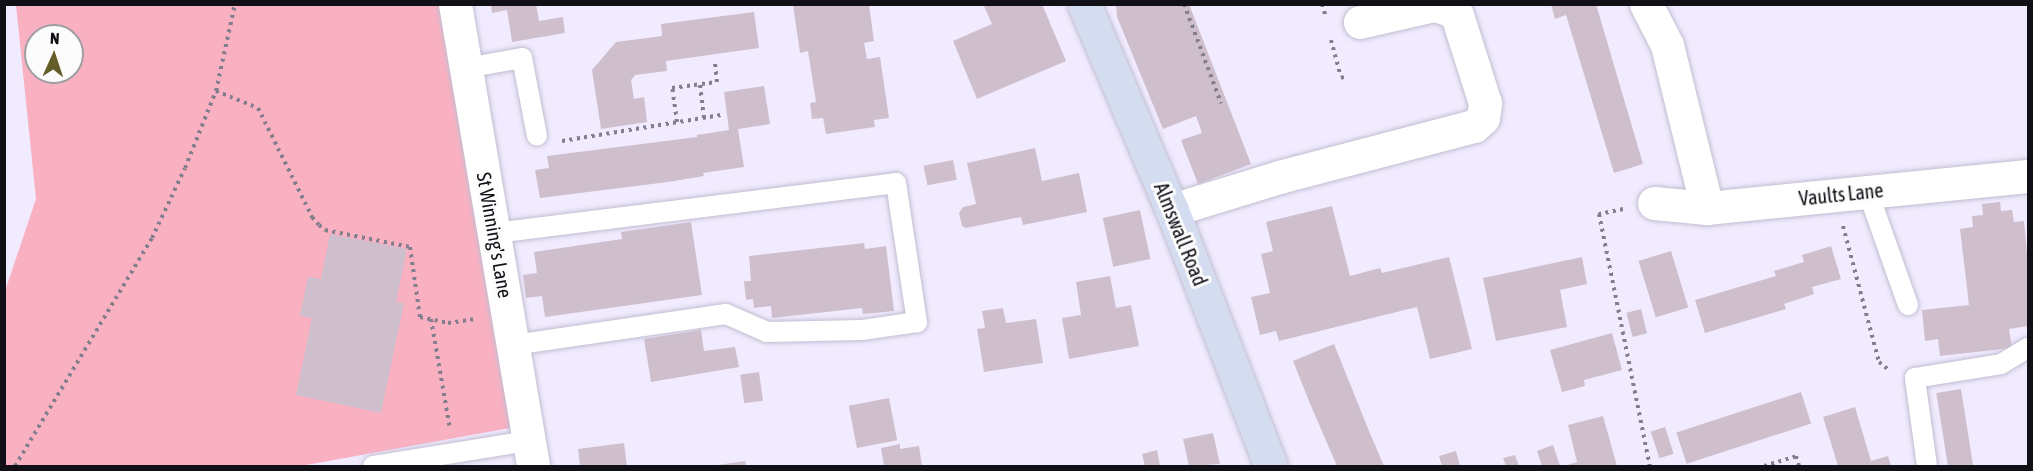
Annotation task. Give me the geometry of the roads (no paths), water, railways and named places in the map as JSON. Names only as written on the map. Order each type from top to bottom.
[{"type":"main road","name":"Almswall Road","points":[[1084,4],[1172,210],[1271,466]]},
{"type":"street","name":"St Winning's Lane","points":[[456,4],[531,454]]},
{"type":"street","points":[[1646,4],[1667,45],[1707,208]]},
{"type":"street","points":[[1172,210],[1279,177],[1474,126],[1483,118],[1485,103],[1463,10],[1434,5],[1360,22]]},
{"type":"street","name":"Vaults Lane","points":[[1654,203],[1707,208],[2028,176]]},
{"type":"lane","points":[[466,68],[522,58],[537,136]]},
{"type":"lane","points":[[495,233],[896,183],[917,322],[862,330],[767,332],[726,314],[514,345]]},
{"type":"lane","points":[[1868,192],[1908,304]]},
{"type":"lane","points":[[1928,466],[1915,378],[2001,364],[2028,348]]},
{"type":"lane","points":[[373,466],[454,453],[531,454]]}]
